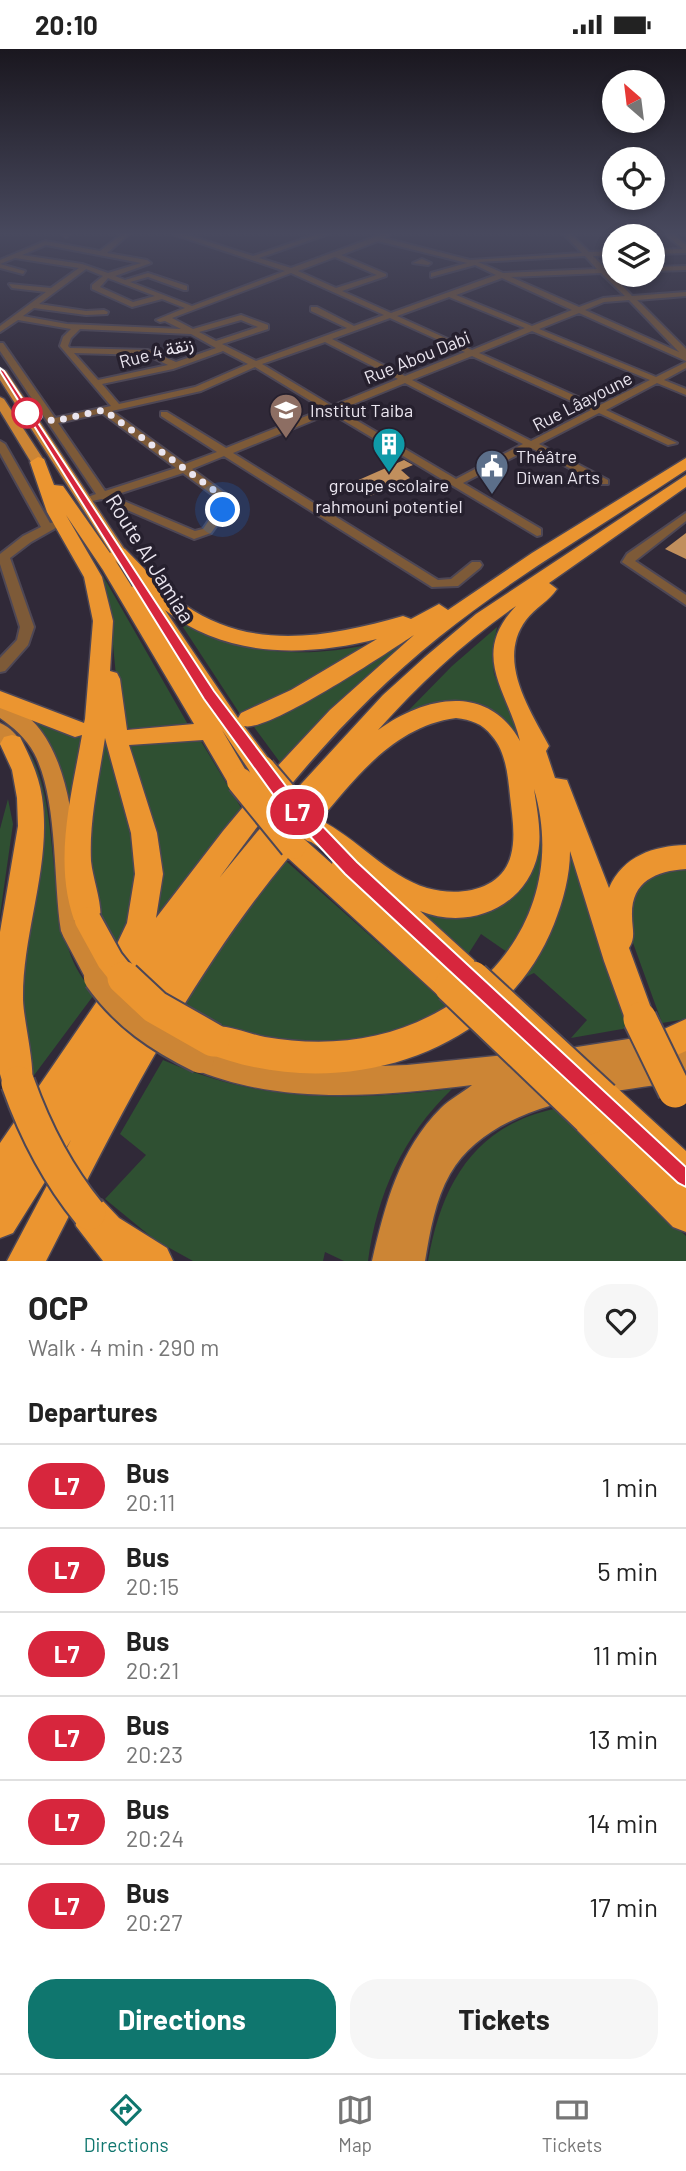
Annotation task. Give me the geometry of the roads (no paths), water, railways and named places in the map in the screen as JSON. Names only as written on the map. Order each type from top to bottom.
[{"type":"highway","points":[[38,462],[54,526],[93,577],[103,621],[96,719],[77,841],[81,925],[114,968],[141,997],[206,1049],[244,1050],[291,1058],[340,1058],[365,1055],[414,1042],[436,1031],[490,994],[530,947],[546,912],[555,877],[558,844],[554,811],[530,735],[505,673],[503,653],[506,635],[528,604],[580,565],[586,549]]},
{"type":"highway","name":"Route Al Jamiaa","points":[[38,462],[251,775]]},
{"type":"highway","points":[[249,719],[316,686],[686,462]]},
{"type":"highway","points":[[0,1220],[78,1079],[182,902],[235,832],[297,761],[364,692],[416,645],[459,612],[686,462]]},
{"type":"highway","points":[[0,1173],[78,1079],[265,840],[391,701],[475,626],[686,480]]},
{"type":"highway","points":[[26,1261],[99,1122],[167,1003],[215,931],[261,870],[410,695],[450,656],[586,549]]},
{"type":"highway","points":[[119,553],[155,590],[187,616],[225,633],[266,642],[306,645],[350,640],[399,625],[457,600]]},
{"type":"highway","name":"Route Al Jamiaa","points":[[119,553],[209,695],[251,775]]},
{"type":"highway","points":[[78,1079],[94,1018],[134,944],[148,889],[147,846],[117,743],[108,664],[103,645]]},
{"type":"highway","points":[[0,699],[75,728]]},
{"type":"highway","points":[[251,775],[264,813],[303,838],[427,901],[460,906],[477,904],[492,898],[514,879],[522,867],[527,834],[520,772],[514,748],[496,724],[465,710],[431,712],[407,723],[357,759]]},
{"type":"highway","points":[[133,737],[195,733]]},
{"type":"highway","points":[[530,735],[547,763],[569,813],[634,1005],[682,1090]]},
{"type":"highway","points":[[6,737],[26,772],[32,813],[9,969],[8,1025],[18,1083],[43,1146],[67,1187],[97,1221],[125,1261]]},
{"type":"highway","points":[[303,838],[596,1108],[686,1214]]},
{"type":"highway","points":[[634,1005],[616,917],[622,889],[632,874],[647,863],[665,858],[686,857]]},
{"type":"highway","points":[[596,1108],[686,1175]]},
{"type":"highway","points":[[40,1261],[77,1181],[99,1122]]},
{"type":"highway","points":[[97,1221],[153,1261]]},
{"type":"main road","name":"Route Al Jamiaa","points":[[0,371],[119,553]]},
{"type":"main road","name":"Route Al Jamiaa","points":[[0,401],[38,462]]},
{"type":"main road","points":[[0,708],[32,735],[49,765],[81,925]]},
{"type":"main road","points":[[206,1049],[253,1075],[309,1083],[366,1081],[558,1062],[678,1041]]},
{"type":"main road","points":[[388,1261],[399,1201],[413,1168],[442,1125],[477,1096],[558,1062]]},
{"type":"main road","points":[[409,1261],[416,1220],[427,1188],[455,1143],[475,1124],[516,1101],[638,1074],[682,1090]]},
{"type":"street","points":[[0,330],[55,291]]},
{"type":"street","points":[[99,291],[130,305],[161,297]]},
{"type":"street","points":[[145,291],[191,308]]},
{"type":"street","points":[[139,328],[239,291]]},
{"type":"street","points":[[339,291],[672,443]]},
{"type":"street","points":[[54,421],[198,389],[255,364],[463,291]]},
{"type":"street","points":[[538,291],[686,356]]},
{"type":"street","points":[[623,291],[686,356]]},
{"type":"street","name":"Rue Abou Dabi","points":[[86,501],[183,470],[603,300],[686,294]]},
{"type":"street","points":[[451,295],[686,392]]},
{"type":"street","points":[[35,306],[86,313],[104,311]]},
{"type":"street","points":[[314,309],[354,329]]},
{"type":"street","name":"Rue 4 زنقة","points":[[96,383],[176,365],[265,327],[239,317],[191,332]]},
{"type":"street","points":[[18,318],[78,327],[191,332]]},
{"type":"street","points":[[165,319],[255,364],[537,532]]},
{"type":"street","points":[[78,327],[64,342],[117,407]]},
{"type":"street","points":[[650,342],[662,342],[669,337]]},
{"type":"street","points":[[326,339],[604,482]]},
{"type":"street","points":[[0,345],[103,496],[194,535],[207,531],[223,510],[225,501],[104,410]]},
{"type":"street","points":[[68,350],[143,352],[155,354],[176,365]]},
{"type":"street","name":"Rue Lâayoune","points":[[456,483],[686,365]]},
{"type":"street","points":[[164,414],[436,584],[453,583],[476,565]]},
{"type":"street","points":[[0,445],[4,457],[54,526],[27,539],[2,559],[27,627],[23,642],[0,667]]},
{"type":"street","points":[[686,516],[628,562],[686,601]]},
{"type":"place","name":"Institut Taiba","points":[[286,440]]},
{"type":"place","name":"groupe scolaire rahmouni potentiel","points":[[389,474]]},
{"type":"place","name":"Théâtre Diwan Arts","points":[[492,496]]}]
